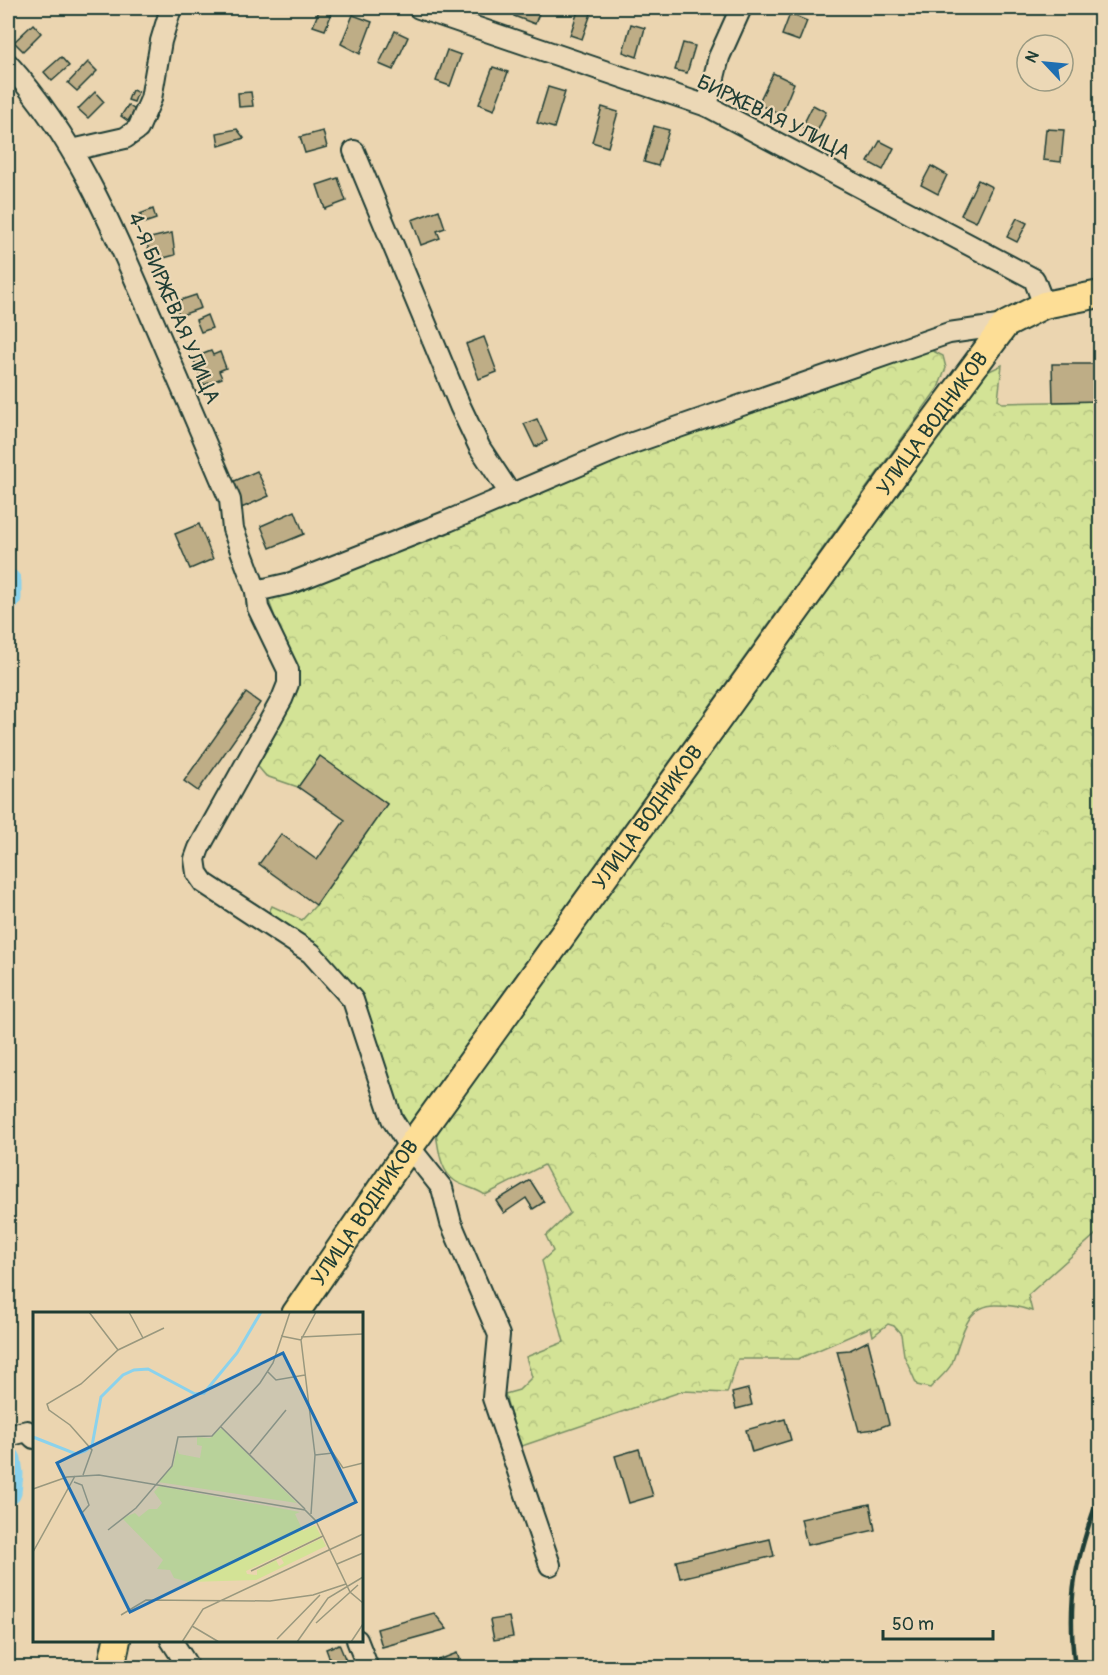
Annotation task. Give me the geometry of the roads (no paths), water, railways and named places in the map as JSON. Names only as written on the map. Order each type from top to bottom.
[{"type":"main road","points":[[1005,325],[1044,305],[1101,294]]},
{"type":"main road","name":"УЛИЦА ВОДНИКОВ","points":[[296,1312],[410,1148],[902,464],[1005,325]]},
{"type":"main road","points":[[111,1668],[117,1642]]},
{"type":"street","points":[[72,150],[125,138],[138,129],[151,99],[161,41],[171,8]]},
{"type":"street","name":"БИРЖЕВАЯ УЛИЦА","points":[[419,8],[707,106],[1034,279],[1044,305]]},
{"type":"street","points":[[707,106],[719,57],[741,8]]},
{"type":"street","name":"4-Я БИРЖЕВАЯ УЛИЦА","points":[[8,64],[33,92],[72,150],[112,223],[230,500],[233,529],[256,591],[258,608],[288,670],[288,684],[282,699],[198,848],[195,859],[197,873],[214,892],[311,952],[353,1000],[392,1119],[410,1148],[442,1188],[452,1223],[499,1335],[493,1398],[550,1565]]},
{"type":"street","points":[[354,151],[460,406],[480,448],[511,495]]},
{"type":"street","points":[[256,591],[291,583],[511,495],[627,445],[949,333],[1005,325]]},
{"type":"street","points":[[8,1436],[27,1431],[33,1437]]},
{"type":"street","points":[[172,1642],[189,1668]]},
{"type":"street","points":[[357,1642],[369,1668]]},
{"type":"waterway","points":[[8,582],[8,597]]},
{"type":"waterway","points":[[8,1460],[10,1474],[8,1492]]},
{"type":"railway","points":[[1075,1668],[1072,1620],[1075,1578],[1079,1558],[1100,1493]]}]
